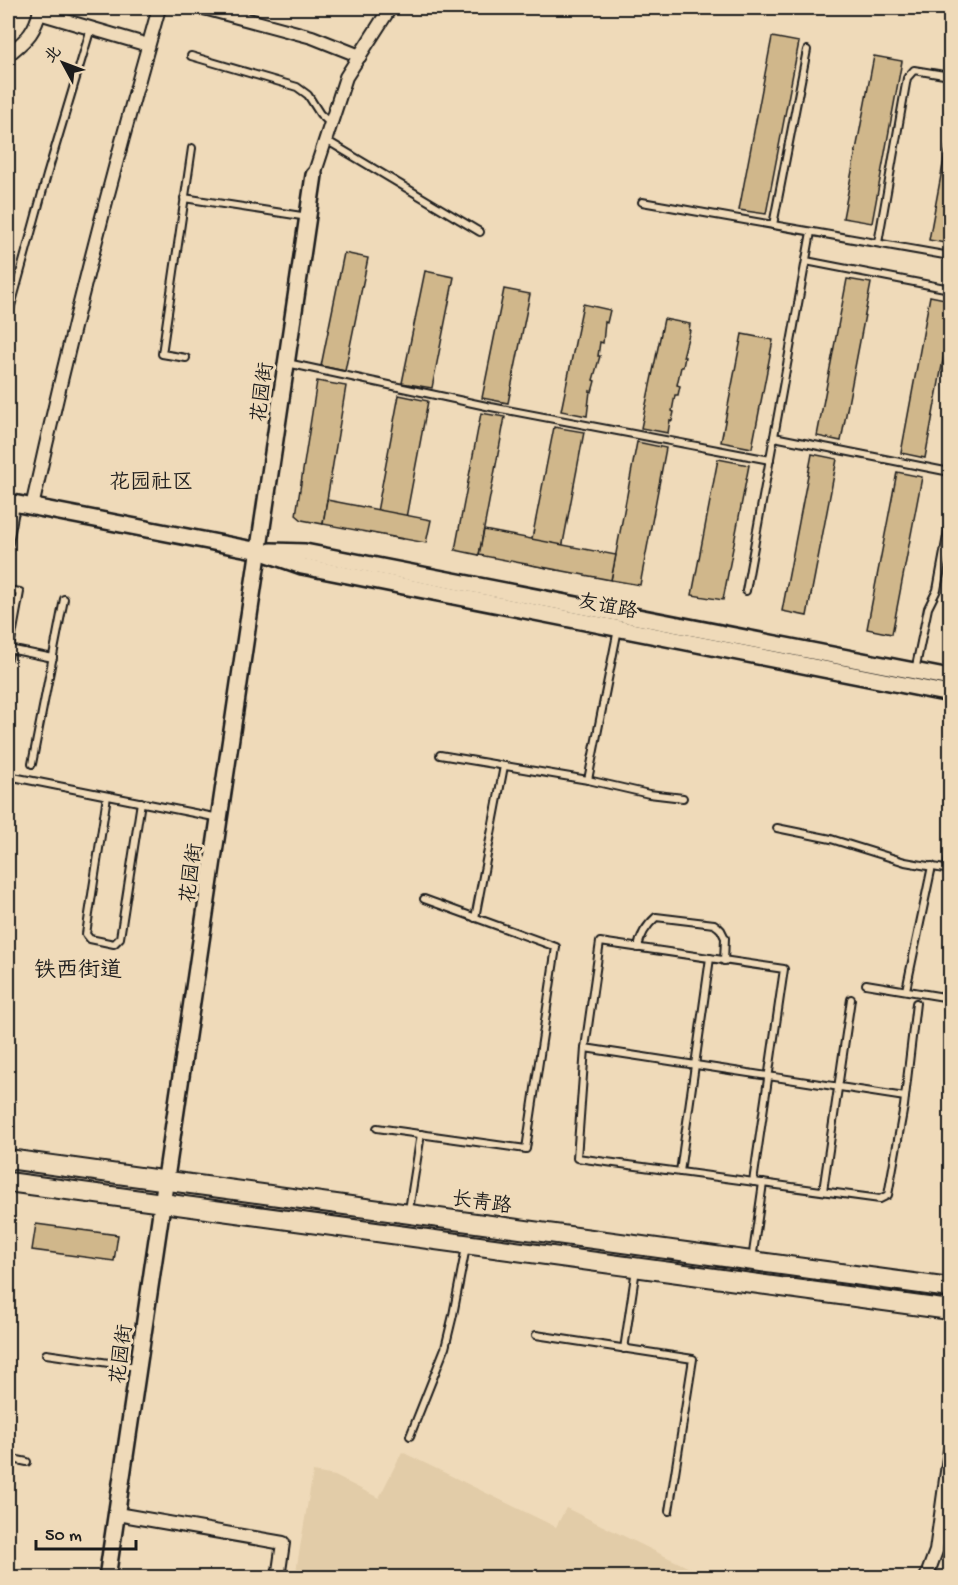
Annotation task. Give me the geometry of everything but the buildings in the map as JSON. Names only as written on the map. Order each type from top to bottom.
[{"type":"main road","name":"长青路","points":[[8,1159],[951,1288]]},
{"type":"main road","points":[[8,1182],[951,1310]]},
{"type":"street","points":[[32,507],[89,268],[159,8]]},
{"type":"street","points":[[204,8],[312,37],[360,56]]},
{"type":"street","points":[[314,175],[346,77],[390,8]]},
{"type":"street","points":[[8,55],[30,35],[40,10],[148,45]]},
{"type":"street","name":"花园街","points":[[107,1578],[314,175]]},
{"type":"street","name":"友谊路","points":[[12,503],[259,551],[302,566],[951,694]]},
{"type":"street","name":"友谊路","points":[[259,551],[305,552],[951,678]]},
{"type":"street","points":[[926,1578],[936,1551],[951,1450]]},
{"type":"street","points":[[117,1514],[283,1542],[278,1578]]},
{"type":"lane","points":[[8,317],[91,28]]},
{"type":"lane","points":[[773,225],[807,50]]},
{"type":"lane","points":[[191,56],[297,87],[308,95],[320,114],[331,124]]},
{"type":"lane","points":[[878,243],[907,78],[914,70],[951,76]]},
{"type":"lane","points":[[326,139],[480,232]]},
{"type":"lane","points":[[186,358],[162,354],[192,148]]},
{"type":"lane","points":[[184,198],[308,218]]},
{"type":"lane","points":[[642,202],[951,256]]},
{"type":"lane","points":[[746,591],[811,232]]},
{"type":"lane","points":[[806,261],[951,290]]},
{"type":"lane","points":[[287,363],[491,407],[770,460]]},
{"type":"lane","points":[[774,437],[951,472]]},
{"type":"lane","points":[[8,548],[12,503]]},
{"type":"lane","points":[[915,671],[928,608],[937,590],[951,520]]},
{"type":"lane","points":[[8,590],[20,592],[8,658]]},
{"type":"lane","points":[[33,764],[64,599]]},
{"type":"lane","points":[[588,780],[619,628]]},
{"type":"lane","points":[[9,650],[53,658]]},
{"type":"lane","points":[[440,755],[588,780],[649,794],[683,798]]},
{"type":"lane","points":[[475,918],[504,766]]},
{"type":"lane","points":[[8,776],[220,818]]},
{"type":"lane","points":[[107,796],[86,934],[90,939],[114,944],[120,938],[141,802]]},
{"type":"lane","points":[[777,828],[831,838],[905,862],[949,869],[951,848]]},
{"type":"lane","points":[[906,990],[932,866]]},
{"type":"lane","points":[[377,1128],[526,1149],[556,947],[424,899]]},
{"type":"lane","points":[[638,948],[644,929],[656,917],[714,924],[722,930],[725,938],[724,961]]},
{"type":"lane","points":[[753,1182],[784,969],[600,942],[585,1048],[577,1158],[753,1182],[823,1191],[880,1199],[888,1195],[905,1097],[916,1003]]},
{"type":"lane","points":[[680,1172],[710,958]]},
{"type":"lane","points":[[866,984],[951,998]]},
{"type":"lane","points":[[823,1191],[850,999]]},
{"type":"lane","points":[[585,1048],[905,1097]]},
{"type":"lane","points":[[408,1214],[422,1134]]},
{"type":"lane","points":[[752,1261],[763,1183]]},
{"type":"lane","points":[[410,1436],[445,1348],[466,1244]]},
{"type":"lane","points":[[624,1349],[636,1268]]},
{"type":"lane","points":[[536,1335],[693,1359],[669,1511]]},
{"type":"lane","points":[[46,1354],[139,1368]]},
{"type":"lane","points":[[8,1458],[27,1462]]},
{"type":"shaded area","points":[[402,1452],[556,1527],[566,1508],[708,1577],[295,1577],[313,1472],[335,1476],[379,1498]]},
{"type":"district","name":"花园社区","points":[[151,481]]},
{"type":"district","name":"铁西街道","points":[[78,968]]}]
